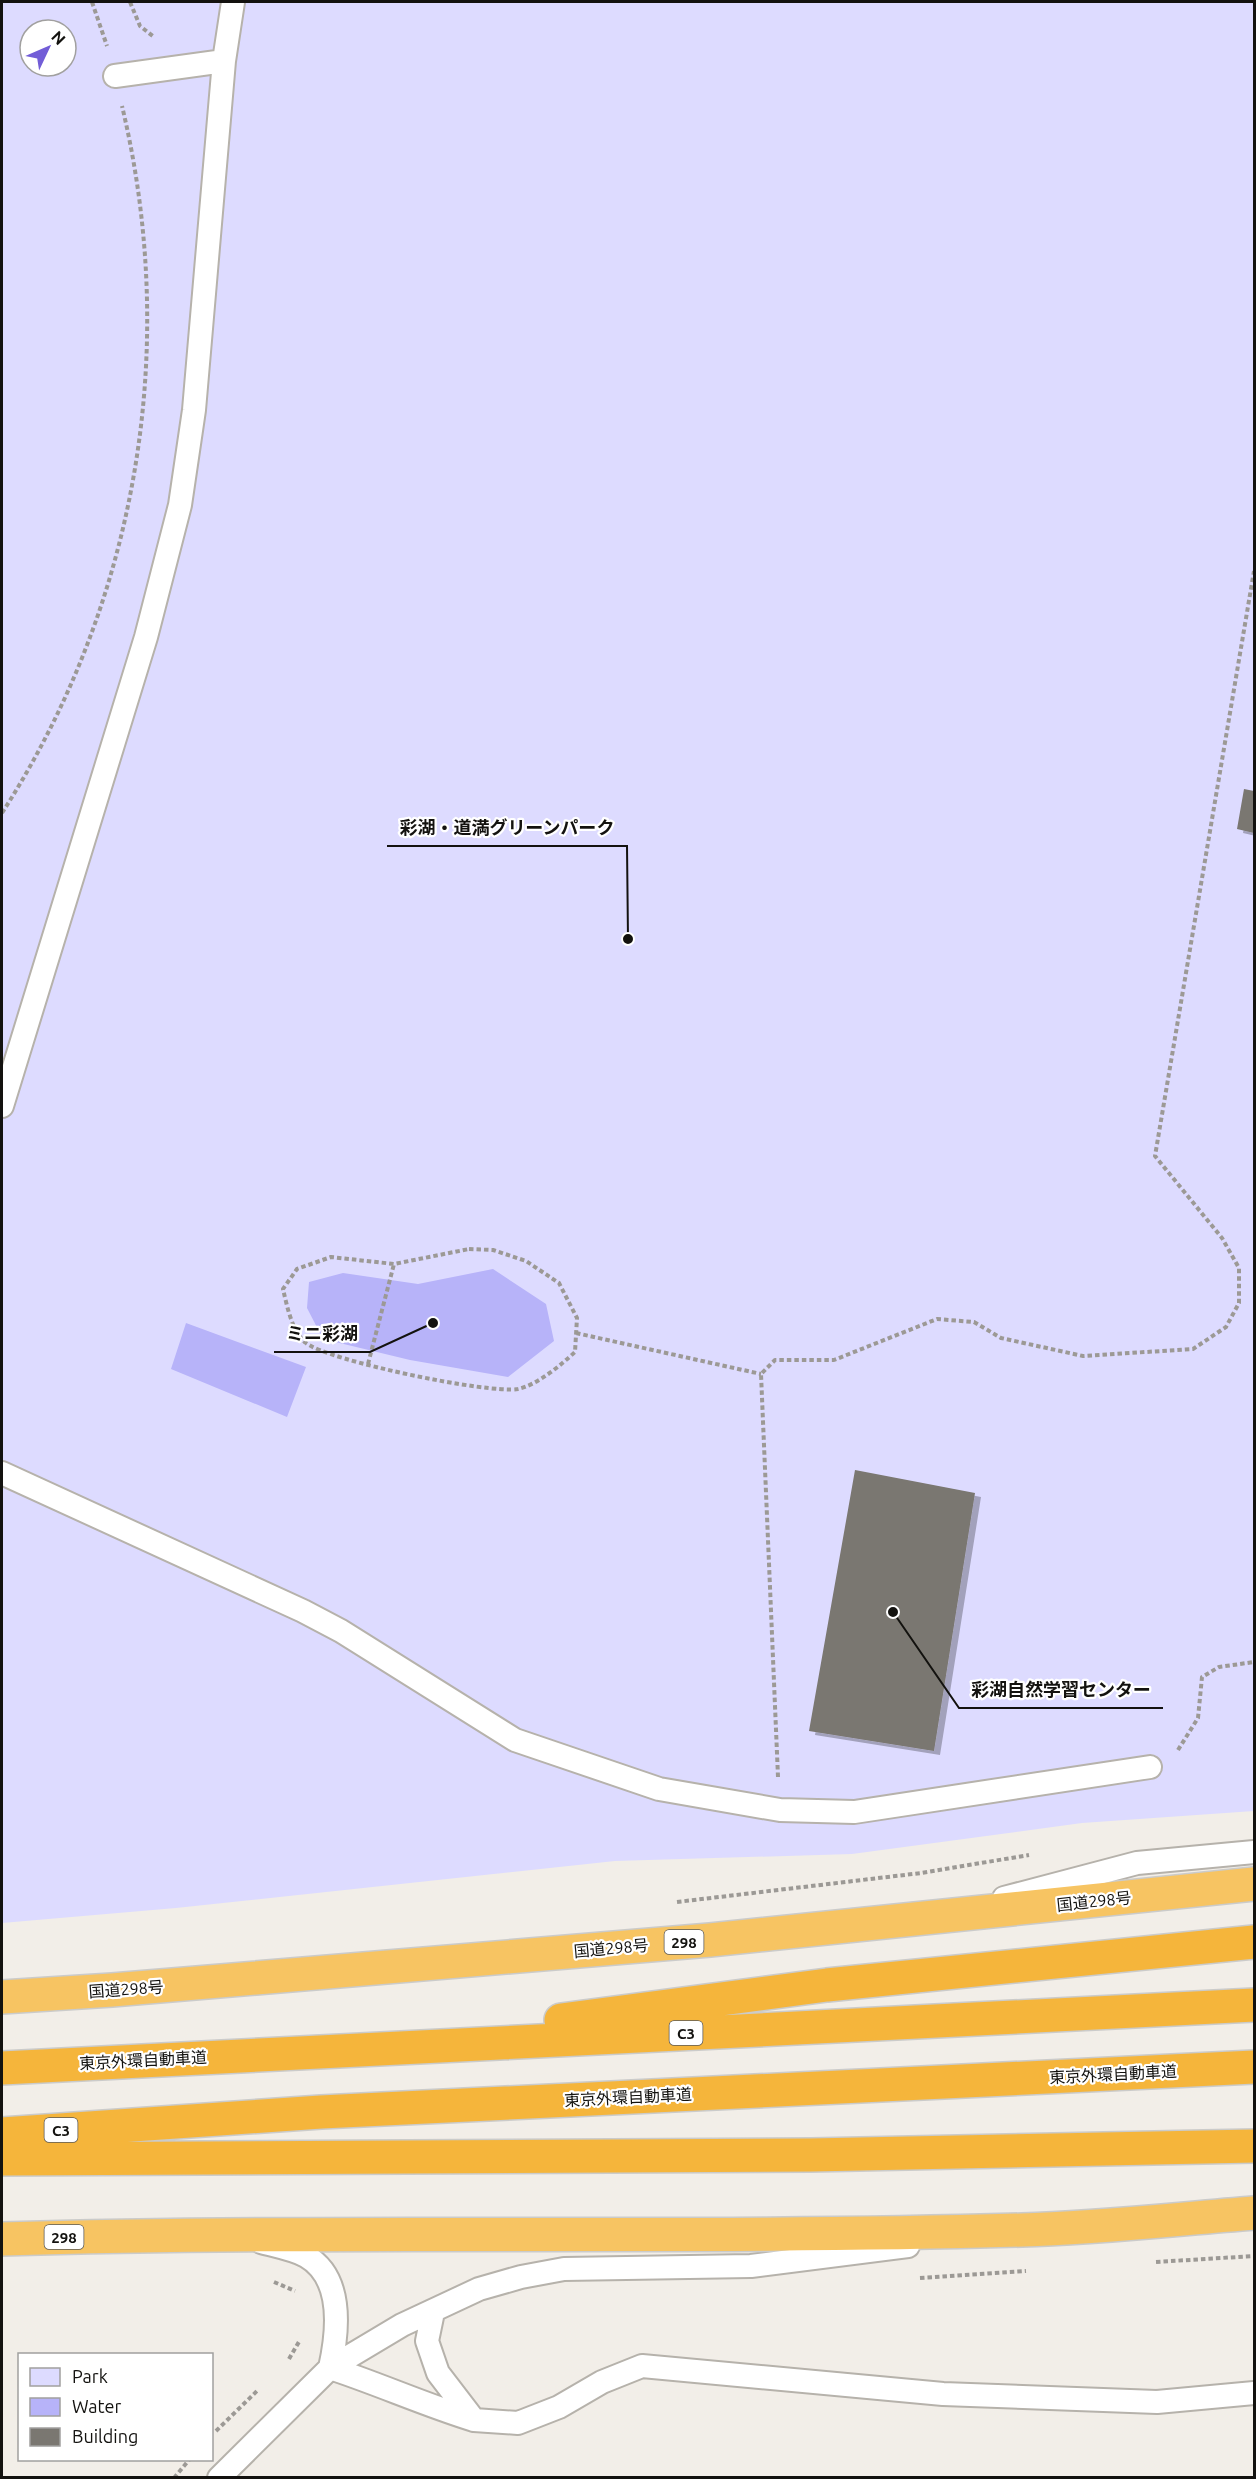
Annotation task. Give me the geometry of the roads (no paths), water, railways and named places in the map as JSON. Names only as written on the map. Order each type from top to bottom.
[{"type":"highway","name":"国道298号","points":[[2,1996],[112,1990],[710,1940],[1254,1884]]},
{"type":"highway","points":[[318,2051],[827,1985],[1254,1942]]},
{"type":"highway","name":"東京外環自動車道","points":[[2,2068],[1254,2005]]},
{"type":"highway","name":"東京外環自動車道","points":[[2,2134],[321,2112],[1254,2067]]},
{"type":"highway","points":[[2,2159],[811,2155],[1254,2146]]},
{"type":"highway","name":"298","points":[[2,2239],[242,2235],[729,2235],[1025,2230],[1254,2213]]},
{"type":"lane","points":[[2,1106],[146,637],[180,505],[194,410],[224,62],[233,2]]},
{"type":"lane","points":[[115,76],[224,62]]},
{"type":"lane","points":[[2,1473],[303,1611],[341,1631],[515,1740],[659,1789],[780,1810],[854,1812],[1150,1767]]},
{"type":"lane","points":[[930,1917],[1137,1863],[1254,1852]]},
{"type":"lane","points":[[219,2478],[330,2368],[402,2325],[479,2289],[521,2277],[564,2269],[751,2266],[1025,2230]]},
{"type":"lane","points":[[242,2235],[306,2256],[324,2271],[333,2295],[337,2322],[330,2368]]},
{"type":"lane","points":[[433,2312],[427,2341],[438,2373],[474,2420]]},
{"type":"lane","points":[[330,2368],[396,2390],[435,2408],[474,2420],[518,2423],[560,2407],[602,2382],[642,2366],[943,2394],[1157,2402],[1254,2393]]},
{"type":"water","points":[[493,1269],[546,1304],[554,1341],[508,1377],[410,1360],[323,1339],[307,1308],[309,1282],[343,1273],[418,1284]]},
{"type":"water","points":[[186,1323],[306,1367],[287,1417],[171,1369]]},
{"type":"place","name":"彩湖・道満グリーンパーク","points":[[628,939]]},
{"type":"place","name":"ミニ彩湖","points":[[433,1323]]},
{"type":"place","name":"彩湖自然学習センター","points":[[893,1612]]}]
